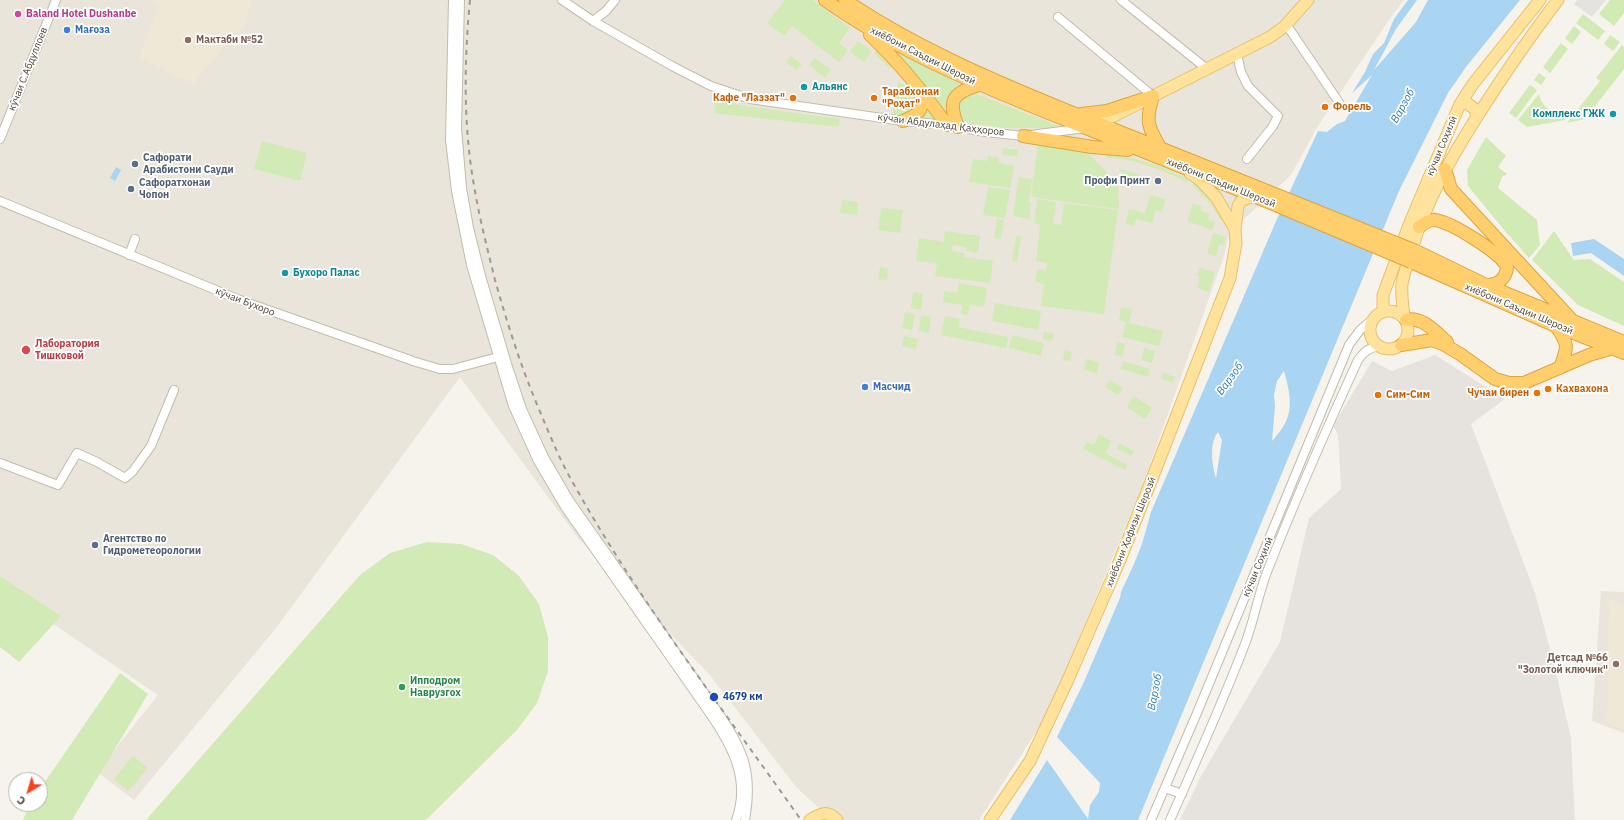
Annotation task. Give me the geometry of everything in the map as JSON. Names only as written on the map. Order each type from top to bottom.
[{"type":"highway","name":"хиёбони Саъдии Шерозӣ","points":[[825,0],[856,22],[913,54],[978,85],[1139,151],[1187,164],[1624,342]]},
{"type":"highway","name":"хиёбони Саъдии Шерозӣ","points":[[845,0],[874,20],[953,62],[1161,149],[1187,164],[1253,196],[1280,202]]},
{"type":"highway","points":[[856,22],[879,44],[953,126]]},
{"type":"highway","points":[[953,126],[952,105],[955,98],[967,89],[978,85]]},
{"type":"highway","points":[[903,121],[912,117],[920,110],[923,102],[919,88]]},
{"type":"highway","points":[[1077,114],[1106,112],[1153,96]]},
{"type":"highway","points":[[1153,96],[1148,114],[1151,132],[1161,149]]},
{"type":"highway","points":[[1023,136],[1098,147],[1139,151]]},
{"type":"highway","points":[[1445,169],[1451,189],[1574,322]]},
{"type":"highway","points":[[1418,227],[1430,220],[1452,225],[1501,258],[1507,267],[1505,277],[1494,285],[1486,285]]},
{"type":"highway","name":"хиёбони Саъдии Шерозӣ","points":[[1413,257],[1556,326],[1624,353]]},
{"type":"highway","points":[[1405,318],[1413,318],[1423,322],[1460,354]]},
{"type":"highway","points":[[1556,326],[1565,340],[1567,349],[1560,368]]},
{"type":"highway","points":[[1401,346],[1432,340],[1443,344],[1460,354],[1495,379],[1509,383],[1524,383],[1589,355],[1613,348]]},
{"type":"main road","name":"кӯчаи Абдулаҳад Қаҳҳоров","points":[[1085,128],[1099,124],[1270,36],[1286,24],[1308,0]]},
{"type":"main road","name":"кӯчаи Соҳилӣ","points":[[1382,311],[1383,295],[1409,225],[1460,104],[1472,84],[1540,0]]},
{"type":"main road","name":"кӯчаи Соҳилӣ","points":[[1405,318],[1401,295],[1402,282],[1418,227],[1445,169],[1502,79],[1558,0]]},
{"type":"main road","points":[[1488,64],[1494,64],[1500,70],[1502,79]]},
{"type":"main road","points":[[1460,104],[1467,103],[1476,110],[1476,118]]},
{"type":"main road","points":[[1187,164],[1216,197],[1235,229]]},
{"type":"main road","name":"хиёбони Ҳофизи Шерозӣ","points":[[990,820],[1030,761],[1067,682],[1120,560],[1223,298],[1234,260],[1236,243],[1235,229],[1238,206],[1241,201],[1253,196]]},
{"type":"main road","points":[[1382,311],[1394,311],[1405,318],[1408,325],[1408,336],[1401,346],[1394,349],[1386,349],[1379,346],[1372,339],[1369,329],[1373,319],[1382,311]]},
{"type":"main road","points":[[810,820],[819,814],[824,813],[830,814],[837,820]]},
{"type":"street","name":"кӯчаи С.Абдуллоев","points":[[0,139],[56,0]]},
{"type":"street","points":[[453,0],[450,111],[452,169],[465,243],[498,357],[516,412],[544,472],[570,515],[728,728],[743,757],[747,773],[749,789],[745,820]]},
{"type":"street","points":[[460,0],[457,128],[460,179],[474,251],[502,348],[522,409],[548,465],[575,510],[633,598]]},
{"type":"street","name":"кӯчаи Абдулаҳад Қаҳҳоров","points":[[562,0],[593,21],[708,84],[750,99],[903,121],[953,126],[1023,136],[1085,128]]},
{"type":"street","points":[[593,21],[606,12],[615,0]]},
{"type":"street","points":[[1121,0],[1207,69]]},
{"type":"street","points":[[1058,17],[1153,96]]},
{"type":"street","points":[[1286,24],[1340,104]]},
{"type":"street","points":[[1237,54],[1241,72],[1248,86],[1278,116],[1273,126],[1247,159]]},
{"type":"street","name":"кӯчаи Бухоро","points":[[0,201],[129,255],[273,312],[423,364],[440,369],[453,369],[498,357]]},
{"type":"street","points":[[129,255],[135,239]]},
{"type":"street","name":"кӯчаи Соҳилӣ","points":[[1151,820],[1349,346],[1360,330],[1373,319]]},
{"type":"street","name":"кӯчаи Соҳилӣ","points":[[1170,820],[1245,644],[1253,623],[1266,573],[1329,424],[1358,360],[1364,352],[1370,348],[1379,346]]},
{"type":"street","points":[[0,463],[58,485],[77,453],[126,478],[134,471],[151,446],[174,390]]},
{"type":"street","points":[[689,677],[723,733],[736,760],[742,792],[736,820]]},
{"type":"street","points":[[1165,788],[1182,794]]},
{"type":"shaded area","points":[[0,0],[1404,0],[1316,129],[1291,175],[1230,232],[1224,256],[1142,487],[1047,715],[979,820],[832,820],[797,788],[709,674],[578,538],[460,377],[276,628],[134,800],[97,772],[158,695],[0,588]]},
{"type":"shaded area","name":"Мактаби №52","points":[[148,0],[252,1],[244,24],[194,83],[173,75],[139,57],[159,5]]},
{"type":"shaded area","points":[[1577,0],[1606,0],[1592,17],[1574,4]]},
{"type":"shaded area","points":[[1435,355],[1505,399],[1471,424],[1535,593],[1555,668],[1571,738],[1575,820],[1180,820],[1201,776],[1280,642],[1309,518],[1341,489],[1338,435],[1333,426],[1372,361],[1392,371]]},
{"type":"shaded area","points":[[1601,591],[1624,592],[1624,733],[1592,721]]},
{"type":"shaded area","name":"Детсад №66 \"Золотой ключик\"","points":[[1609,598],[1624,605],[1624,730],[1607,723]]},
{"type":"green space","points":[[785,0],[813,0],[850,28],[839,43],[848,50],[839,62],[792,26],[784,36],[767,23]]},
{"type":"green space","points":[[1610,0],[1624,0],[1624,13],[1614,26],[1599,14]]},
{"type":"green space","points":[[1583,14],[1605,31],[1598,40],[1576,23]]},
{"type":"green space","points":[[1574,26],[1581,32],[1572,44],[1565,38]]},
{"type":"green space","points":[[1610,35],[1620,42],[1613,51],[1604,44]]},
{"type":"green space","points":[[858,41],[872,51],[864,62],[850,52]]},
{"type":"green space","points":[[1561,43],[1568,49],[1550,73],[1543,67]]},
{"type":"green space","points":[[1622,45],[1624,47],[1624,69],[1585,119],[1567,123],[1600,81],[1596,78]]},
{"type":"green space","points":[[877,47],[893,65],[890,69],[875,54]]},
{"type":"green space","points":[[888,47],[961,84],[948,98],[947,106],[949,117]]},
{"type":"green space","points":[[791,56],[802,64],[797,70],[786,62]]},
{"type":"green space","points":[[815,58],[831,70],[825,78],[809,65]]},
{"type":"green space","points":[[1539,73],[1546,78],[1541,85],[1534,80]]},
{"type":"green space","points":[[898,82],[911,89],[919,102],[914,110],[901,116],[892,115]]},
{"type":"green space","points":[[1530,85],[1537,90],[1516,118],[1509,113]]},
{"type":"green space","points":[[971,92],[1064,128],[1004,128],[961,122],[956,105],[958,100]]},
{"type":"green space","points":[[717,93],[738,105],[840,119],[839,127],[714,113]]},
{"type":"green space","points":[[1539,94],[1540,99],[1548,109],[1556,112],[1566,111],[1570,114],[1565,120],[1527,127],[1518,120]]},
{"type":"green space","points":[[927,107],[937,119],[919,117]]},
{"type":"green space","points":[[1486,137],[1506,156],[1498,167],[1507,174],[1502,177],[1498,188],[1537,220],[1540,245],[1529,258],[1468,186],[1467,170]]},
{"type":"green space","points":[[262,141],[307,153],[300,181],[254,169]]},
{"type":"green space","points":[[1038,145],[1088,153],[1118,185],[1119,209],[1031,197]]},
{"type":"green space","points":[[1003,148],[1018,150],[1017,156],[1003,155]]},
{"type":"green space","points":[[1106,154],[1133,158],[1161,167],[1188,179],[1187,182],[1160,170],[1133,161],[1106,157]]},
{"type":"green space","points":[[988,156],[999,158],[999,163],[1014,166],[1010,188],[969,182],[973,159],[987,161]]},
{"type":"green space","points":[[1118,168],[1140,175],[1131,185]]},
{"type":"green space","points":[[1019,177],[1032,179],[1029,202],[1031,203],[1029,219],[1013,216]]},
{"type":"green space","points":[[1194,182],[1215,204],[1224,220],[1221,221],[1212,205],[1192,185]]},
{"type":"green space","points":[[988,187],[1010,190],[1005,218],[983,215]]},
{"type":"green space","points":[[1150,195],[1166,199],[1162,212],[1156,210],[1152,223],[1136,219],[1134,226],[1125,224],[1129,209],[1145,213]]},
{"type":"green space","points":[[1037,199],[1056,202],[1053,224],[1061,225],[1064,203],[1118,210],[1104,314],[1041,306],[1044,284],[1035,282],[1037,269],[1046,270],[1047,263],[1036,261],[1040,225],[1034,223]]},
{"type":"green space","points":[[842,200],[858,202],[857,215],[840,213]]},
{"type":"green space","points":[[1193,203],[1202,207],[1201,211],[1210,214],[1208,220],[1215,222],[1212,230],[1187,221]]},
{"type":"green space","points":[[881,208],[903,210],[900,233],[878,230]]},
{"type":"green space","points":[[997,219],[1004,220],[1001,239],[994,238]]},
{"type":"green space","points":[[945,231],[980,236],[978,253],[966,251],[966,247],[953,245],[952,251],[965,253],[964,257],[993,261],[990,283],[935,276],[937,263],[916,261],[919,238],[944,242]]},
{"type":"green space","points":[[1554,231],[1574,260],[1590,259],[1624,282],[1624,326],[1578,305],[1532,260]]},
{"type":"green space","points":[[1213,233],[1226,237],[1224,245],[1220,244],[1216,256],[1207,253]]},
{"type":"green space","points":[[1016,236],[1021,236],[1017,262],[1012,261]]},
{"type":"green space","points":[[880,267],[888,268],[887,280],[878,279]]},
{"type":"green space","points":[[1200,268],[1215,272],[1209,292],[1197,288],[1200,277],[1197,276]]},
{"type":"green space","points":[[959,283],[987,288],[984,307],[970,305],[968,315],[961,314],[963,305],[943,302],[944,291],[957,293]]},
{"type":"green space","points":[[913,292],[923,294],[921,310],[911,308]]},
{"type":"green space","points":[[995,303],[1041,311],[1038,330],[992,321]]},
{"type":"green space","points":[[1121,307],[1132,309],[1129,323],[1163,331],[1159,346],[1122,337],[1126,322],[1119,320]]},
{"type":"green space","points":[[905,312],[915,314],[912,330],[902,328]]},
{"type":"green space","points":[[921,315],[931,317],[929,333],[919,331]]},
{"type":"green space","points":[[945,316],[960,319],[958,327],[1008,337],[1006,348],[941,335]]},
{"type":"green space","points":[[1044,332],[1054,334],[1052,341],[1043,339]]},
{"type":"green space","points":[[1012,335],[1044,343],[1041,356],[1009,348]]},
{"type":"green space","points":[[904,336],[918,339],[916,349],[902,346]]},
{"type":"green space","points":[[1117,342],[1125,344],[1123,356],[1115,355]]},
{"type":"green space","points":[[1144,348],[1155,351],[1152,363],[1141,360]]},
{"type":"green space","points":[[1065,350],[1072,352],[1070,361],[1063,360]]},
{"type":"green space","points":[[1086,359],[1099,362],[1097,373],[1084,370]]},
{"type":"green space","points":[[1123,361],[1150,369],[1148,377],[1121,369]]},
{"type":"green space","points":[[1163,373],[1175,377],[1173,383],[1161,379]]},
{"type":"green space","points":[[1110,380],[1123,388],[1118,395],[1105,387]]},
{"type":"green space","points":[[1134,396],[1152,408],[1145,419],[1127,407]]},
{"type":"green space","points":[[1099,434],[1112,441],[1105,453],[1127,465],[1125,470],[1083,449],[1087,442],[1094,445]]},
{"type":"green space","points":[[1119,443],[1134,451],[1131,456],[1117,449]]},
{"type":"green space","name":"Ипподром Наврузгох","points":[[427,542],[461,544],[493,555],[519,576],[539,604],[548,637],[548,671],[537,703],[517,730],[426,820],[146,820],[360,575],[390,553]]},
{"type":"green space","points":[[0,576],[61,616],[19,662],[0,647]]},
{"type":"green space","points":[[120,673],[148,694],[72,820],[23,820],[26,812],[48,812],[48,777]]},
{"type":"green space","points":[[133,756],[148,768],[128,791],[114,779]]},
{"type":"water","name":"Варзоб","points":[[1408,0],[1417,0],[1396,29],[1374,70],[1416,22],[1428,0],[1520,0],[1466,67],[1448,93],[1399,191],[1138,820],[1010,820],[1047,760],[1088,819],[1090,805],[1099,792],[1100,783],[1057,737],[1083,684],[1142,544],[1151,512],[1277,219],[1318,131],[1327,132],[1337,124],[1345,121],[1372,75],[1352,93],[1365,72],[1373,54],[1384,43],[1394,19]],"holes":[[[1284,371],[1289,391],[1290,408],[1285,424],[1272,441],[1275,406],[1274,395],[1277,381]],[[1218,432],[1222,440],[1216,478],[1213,467],[1212,448]]]},
{"type":"water","points":[[116,167],[121,170],[115,181],[110,178]]},
{"type":"water","points":[[1594,239],[1624,259],[1624,276],[1591,253],[1573,256],[1571,243]]},
{"type":"railway","points":[[470,0],[466,96],[468,143],[471,167],[479,213],[495,280],[516,348],[534,397],[567,472],[593,518],[649,606],[801,820]]},
{"type":"place","name":"Baland Hotel Dushanbe","points":[[18,14]]},
{"type":"place","name":"Мағоза","points":[[67,30]]},
{"type":"place","name":"Мактаби №52","points":[[188,40]]},
{"type":"place","name":"Альянс","points":[[804,87]]},
{"type":"place","name":"Кафе \"Лаззат\"","points":[[793,98]]},
{"type":"place","name":"Тарабхонаи \"Роҳат\"","points":[[874,98]]},
{"type":"place","name":"Форель","points":[[1325,107]]},
{"type":"place","name":"Комплекс ГЖК","points":[[1613,114]]},
{"type":"place","name":"Сафорати Арабистони Сауди","points":[[135,164]]},
{"type":"place","name":"Профи Принт","points":[[1158,181]]},
{"type":"place","name":"Сафоратхонаи Чопон","points":[[131,189]]},
{"type":"place","name":"Бухоро Палас","points":[[285,273]]},
{"type":"place","name":"Лаборатория Тишковой","points":[[26,350]]},
{"type":"place","name":"Масчид","points":[[865,387]]},
{"type":"place","name":"Кахвахона","points":[[1548,389]]},
{"type":"place","name":"Чучаи бирен","points":[[1537,393]]},
{"type":"place","name":"Сим-Сим","points":[[1378,395]]},
{"type":"place","name":"Агентство по Гидрометеорологии","points":[[95,545]]},
{"type":"place","name":"Детсад №66 \"Золотой ключик\"","points":[[1616,664]]},
{"type":"place","name":"Ипподром Наврузгох","points":[[402,687]]},
{"type":"place","name":"4679 км","points":[[714,697]]}]
